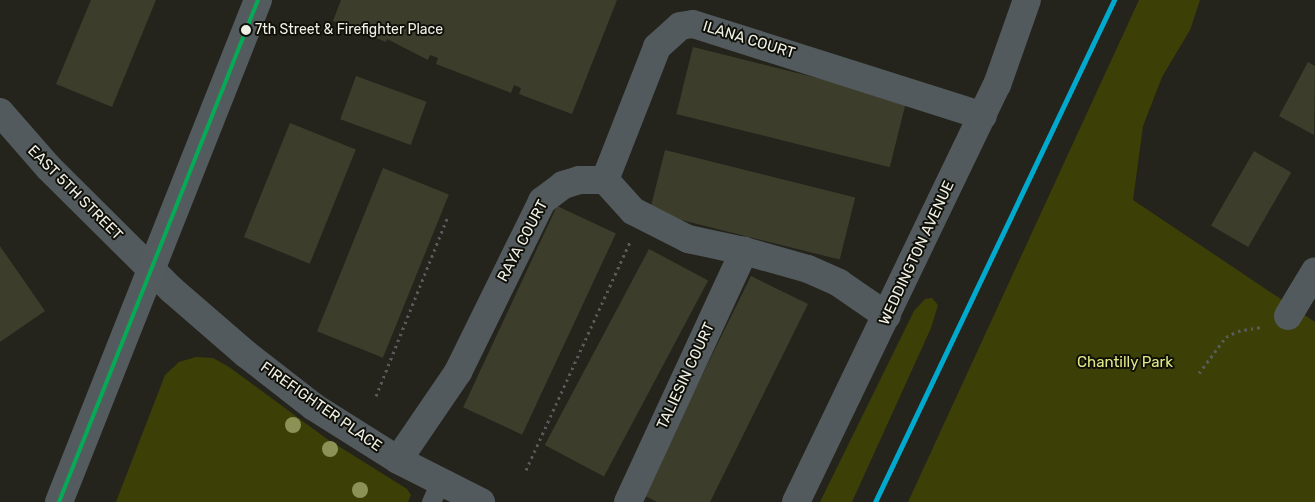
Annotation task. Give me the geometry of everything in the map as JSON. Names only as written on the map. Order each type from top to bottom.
[{"type":"main road","points":[[59,502],[153,271],[258,0]]},
{"type":"street","name":"WEDDINGTON AVENUE","points":[[796,502],[983,116],[1017,34],[1027,0]]},
{"type":"street","name":"ILANA COURT","points":[[604,180],[657,47],[680,26],[693,24],[983,116]]},
{"type":"street","name":"EAST 5TH STREET","points":[[0,112],[49,168],[153,271]]},
{"type":"street","name":"RAYA COURT","points":[[398,460],[458,372],[542,201],[563,185],[579,180],[604,180]]},
{"type":"street","points":[[604,180],[633,211],[665,230],[688,239],[744,251],[808,269],[839,282],[887,316]]},
{"type":"street","name":"TALIESIN COURT","points":[[628,502],[744,251]]},
{"type":"street","name":"FIREFIGHTER PLACE","points":[[153,271],[259,364],[314,406],[398,460],[436,492],[481,502]]},
{"type":"street","points":[[1278,322],[1315,271]]},
{"type":"path","points":[[376,396],[448,216]]},
{"type":"path","points":[[526,470],[632,237]]},
{"type":"path","points":[[1199,373],[1226,337],[1255,327],[1278,322]]},
{"type":"green space","name":"Chantilly Park","points":[[1139,0],[1200,0],[1190,30],[1162,77],[1143,126],[1133,200],[1315,322],[1315,502],[908,502]]},
{"type":"green space","points":[[932,298],[938,305],[931,328],[852,502],[820,502],[914,311],[925,299]]},
{"type":"green space","points":[[196,357],[213,358],[229,367],[327,439],[407,489],[411,495],[408,502],[116,502],[165,375],[179,362]]},
{"type":"building","points":[[91,0],[156,0],[112,107],[56,84]]},
{"type":"building","points":[[341,0],[617,0],[572,114],[519,94],[521,88],[514,85],[511,93],[436,64],[438,58],[430,55],[428,60],[387,39],[386,42],[333,21]]},
{"type":"building","points":[[693,47],[906,100],[890,167],[676,114]]},
{"type":"building","points":[[1308,62],[1315,66],[1314,135],[1279,116]]},
{"type":"building","points":[[356,76],[426,102],[411,145],[340,119]]},
{"type":"building","points":[[290,123],[356,150],[310,264],[244,237]]},
{"type":"building","points":[[665,150],[855,197],[840,260],[650,212]]},
{"type":"building","points":[[1254,151],[1291,172],[1248,247],[1211,225]]},
{"type":"building","points":[[383,168],[449,195],[383,358],[317,331]]},
{"type":"building","points":[[557,206],[616,233],[522,435],[463,407]]},
{"type":"building","points":[[0,246],[45,311],[0,342]]},
{"type":"building","points":[[649,249],[708,280],[604,476],[545,445]]},
{"type":"building","points":[[751,276],[808,304],[710,502],[657,502],[643,495]]},
{"type":"transit line","points":[[59,502],[258,0]]},
{"type":"transit line","points":[[875,502],[1114,0]]},
{"type":"place","name":"7th Street & Firefighter Place","points":[[246,30]]}]
